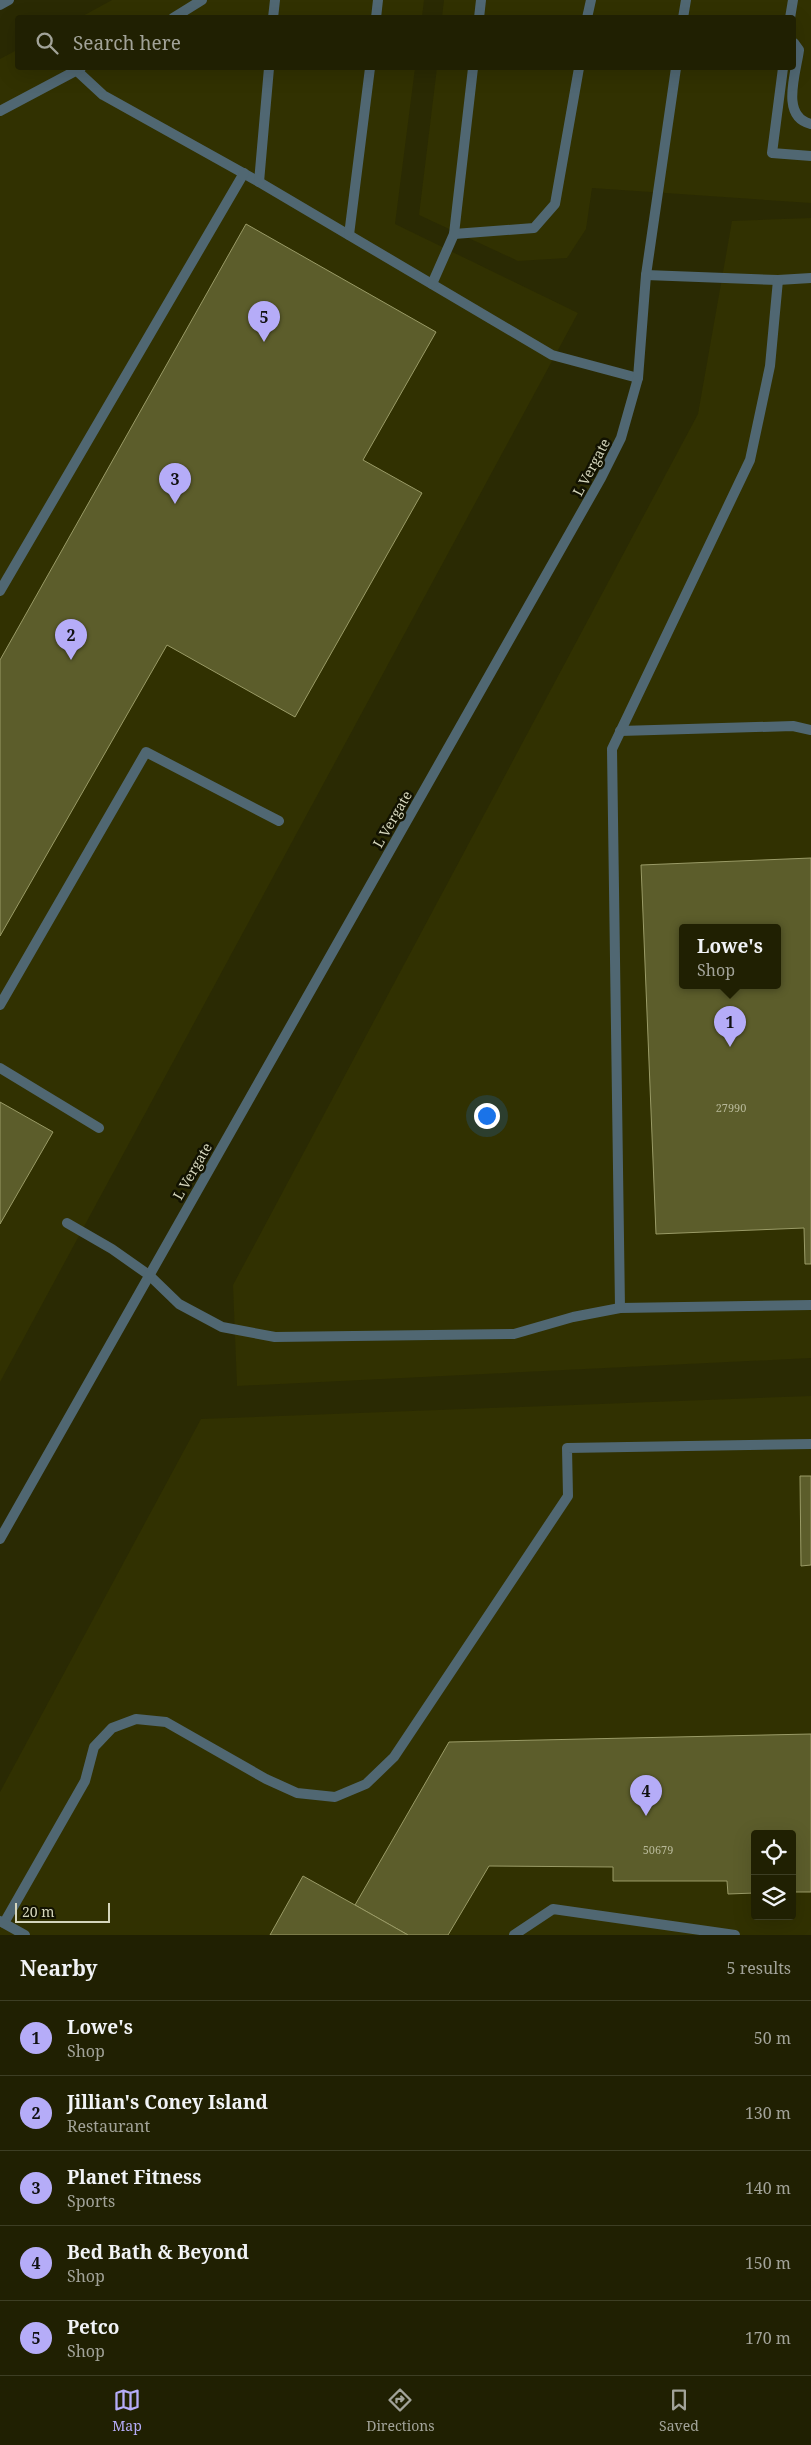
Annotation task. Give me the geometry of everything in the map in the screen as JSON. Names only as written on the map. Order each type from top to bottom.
[{"type":"street","points":[[0,5],[9,0]]},
{"type":"street","points":[[178,15],[202,0]]},
{"type":"street","points":[[273,15],[275,0]]},
{"type":"street","points":[[376,15],[378,0]]},
{"type":"street","points":[[479,15],[481,0]]},
{"type":"street","points":[[588,15],[590,0]]},
{"type":"street","points":[[684,15],[686,0]]},
{"type":"street","points":[[790,15],[793,0]]},
{"type":"street","points":[[796,45],[800,50],[792,103],[794,112],[799,120],[811,124]]},
{"type":"street","points":[[0,111],[76,70]]},
{"type":"street","points":[[79,70],[103,95],[244,173],[552,355],[638,378]]},
{"type":"street","points":[[259,182],[269,70]]},
{"type":"street","points":[[349,235],[370,70]]},
{"type":"street","points":[[432,284],[454,234],[473,70]]},
{"type":"street","points":[[454,234],[534,228],[555,204],[579,70]]},
{"type":"street","name":"L Vergate","points":[[0,1540],[601,478],[621,438],[638,378],[646,275],[676,70]]},
{"type":"street","points":[[783,70],[772,152],[811,156]]},
{"type":"street","points":[[0,591],[244,173]]},
{"type":"street","points":[[646,275],[778,280],[811,278]]},
{"type":"street","points":[[620,1308],[612,749],[750,460],[770,366],[778,280]]},
{"type":"street","points":[[620,731],[793,726],[811,730]]},
{"type":"street","points":[[0,1005],[146,752],[279,821]]},
{"type":"street","points":[[0,1068],[99,1128]]},
{"type":"street","points":[[67,1223],[112,1248],[149,1275],[179,1304],[222,1327],[275,1337],[514,1334],[573,1317],[620,1308],[811,1305]]},
{"type":"street","points":[[25,1935],[2,1922],[85,1781],[94,1747],[112,1728],[136,1719],[166,1722],[266,1778],[297,1793],[336,1796],[366,1784],[394,1757],[568,1496],[567,1448],[811,1444]]},
{"type":"street","points":[[514,1935],[554,1908],[735,1935]]},
{"type":"shaded area","points":[[112,0],[424,0],[422,15],[84,15]]},
{"type":"shaded area","points":[[444,0],[811,0],[811,203],[592,188],[586,229],[567,258],[518,261],[419,215],[437,70],[796,70],[796,15],[442,15]]},
{"type":"shaded area","points":[[15,51],[15,70],[415,70],[395,224],[578,313],[0,1382],[0,59]]},
{"type":"shaded area","points":[[811,218],[811,1358],[237,1386],[233,1285],[698,414],[732,221]]},
{"type":"shaded area","points":[[811,1396],[811,1935],[0,1935],[0,1792],[201,1419]]},
{"type":"building","points":[[246,224],[436,332],[363,460],[422,493],[295,717],[167,645],[0,936],[0,660]]},
{"type":"building","points":[[811,858],[811,1264],[805,1264],[804,1228],[656,1234],[641,865]]},
{"type":"building","points":[[0,1102],[53,1132],[0,1224]]},
{"type":"building","points":[[800,1476],[811,1476],[811,1565],[801,1566]]},
{"type":"building","points":[[811,1734],[811,1892],[796,1892],[796,1830],[751,1830],[751,1893],[728,1894],[727,1881],[613,1881],[613,1867],[489,1866],[448,1935],[408,1935],[355,1905],[449,1742]]},
{"type":"building","points":[[303,1876],[355,1905],[408,1935],[270,1935]]},
{"type":"place","name":"Petco","points":[[264,342]]},
{"type":"place","name":"Planet Fitness","points":[[175,504]]},
{"type":"place","name":"Jillian's Coney Island","points":[[71,660]]},
{"type":"place","name":"Lowe's","points":[[730,1047]]},
{"type":"place","name":"Bed Bath & Beyond","points":[[646,1816]]}]
